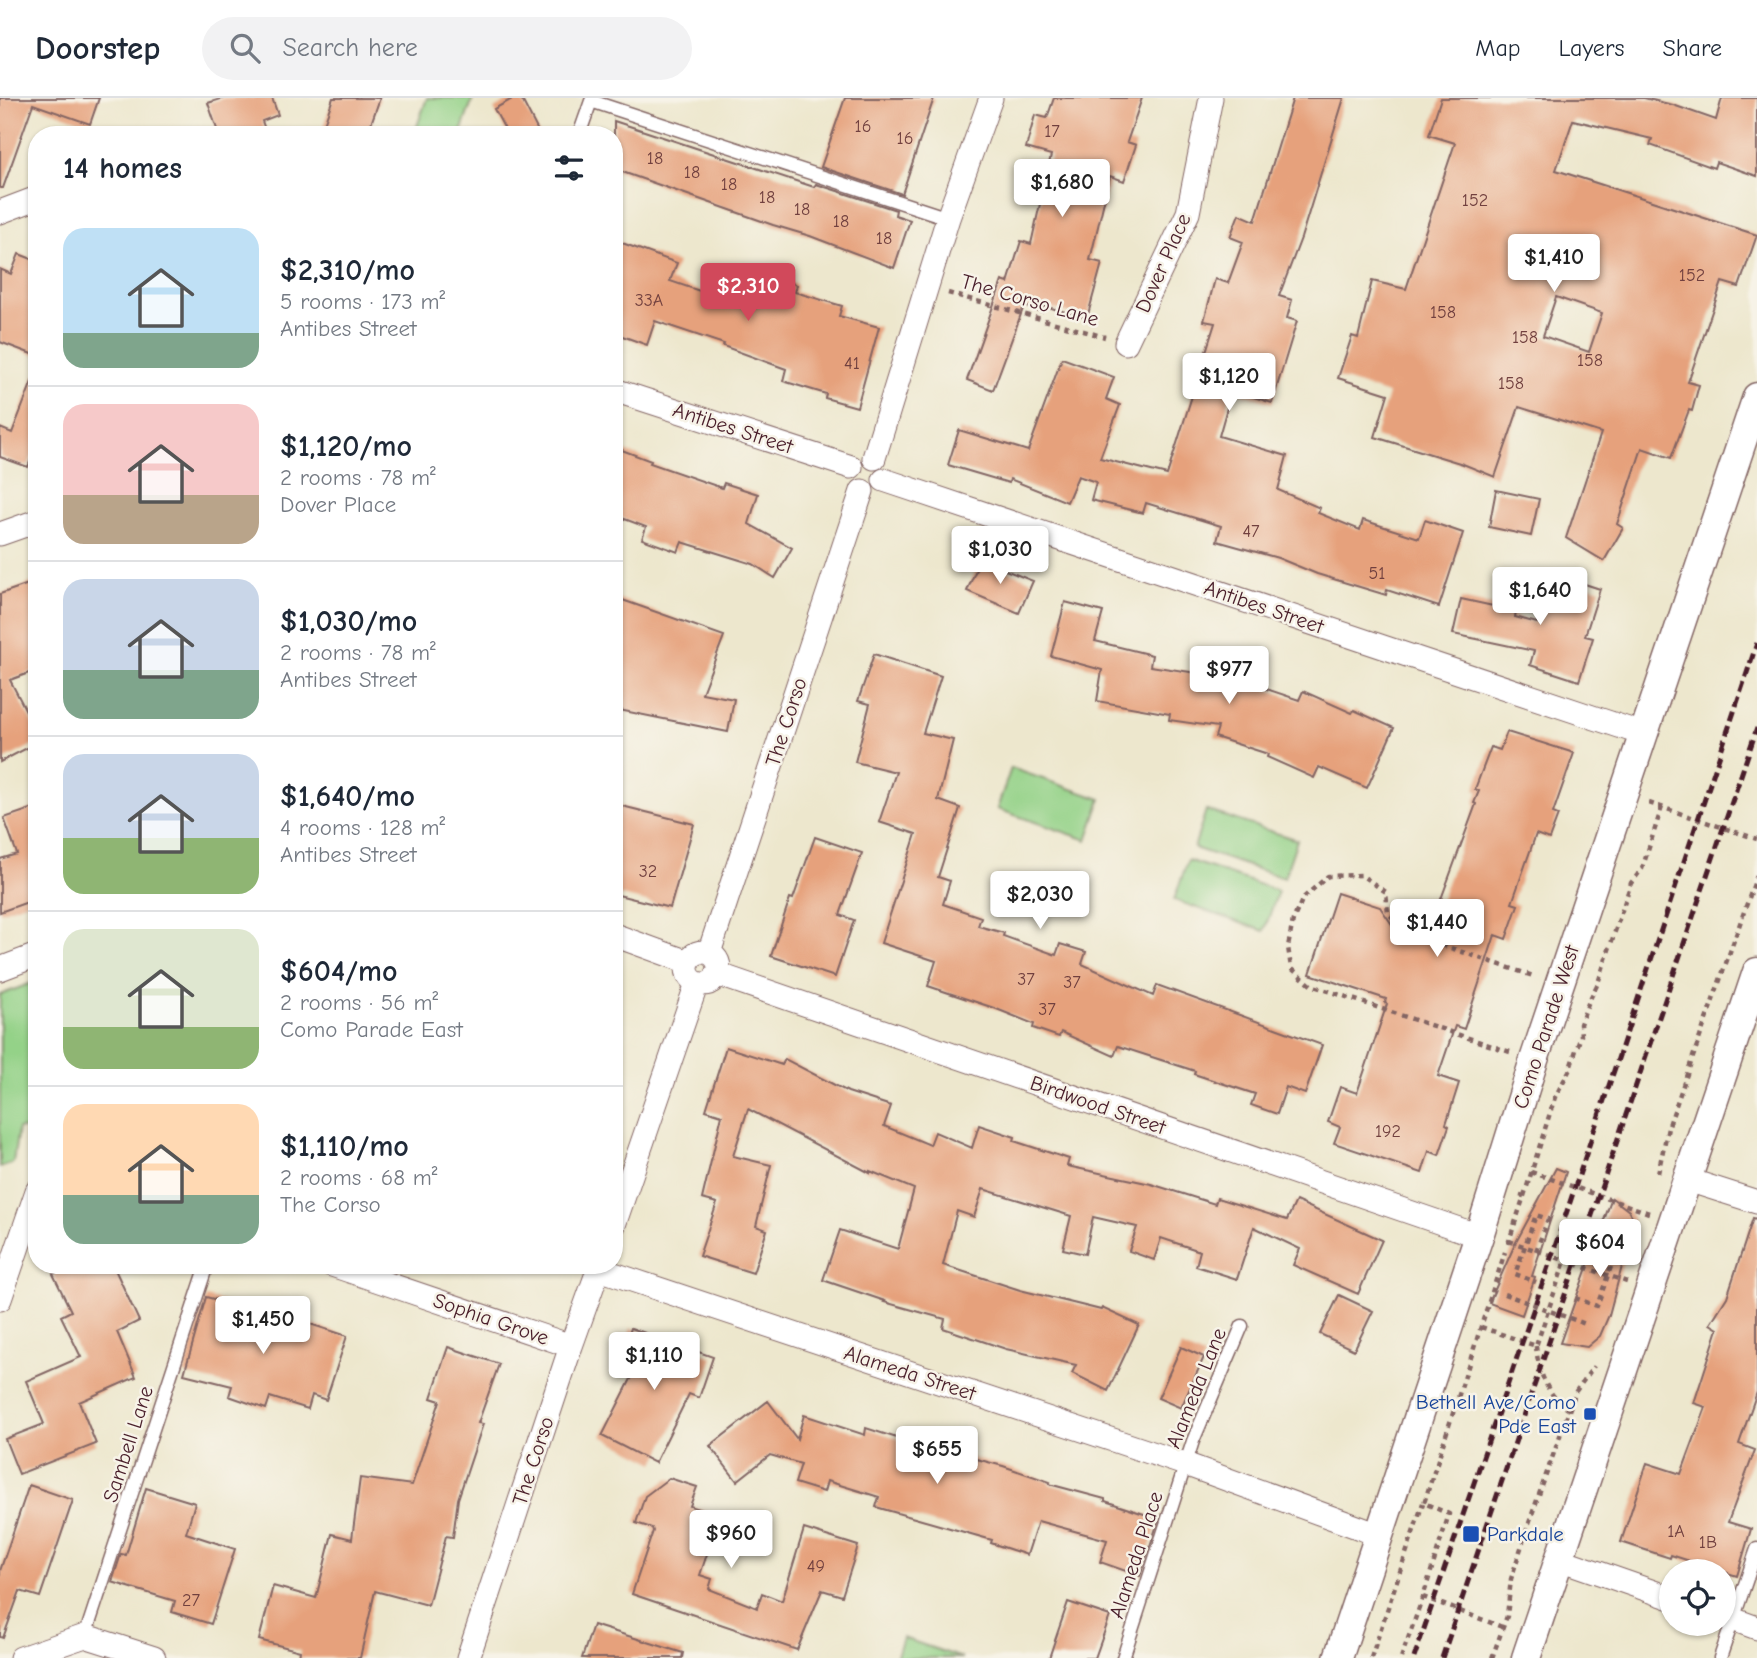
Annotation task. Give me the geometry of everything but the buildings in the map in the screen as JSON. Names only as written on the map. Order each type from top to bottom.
[{"type":"street","points":[[874,458],[948,218],[991,98]]},
{"type":"street","name":"Dover Place","points":[[1126,343],[1188,212],[1211,98]]},
{"type":"street","points":[[0,212],[28,201]]},
{"type":"street","name":"Antibes Street","points":[[623,393],[851,467]]},
{"type":"street","name":"Como Parade West","points":[[1338,1658],[1479,1236],[1534,1060],[1757,397]]},
{"type":"street","points":[[874,458],[882,464],[884,480],[878,489],[862,491],[850,479],[851,467],[859,459],[874,458]]},
{"type":"street","name":"Antibes Street","points":[[884,480],[1643,734]]},
{"type":"street","name":"The Corso","points":[[623,1199],[862,491]]},
{"type":"street","points":[[0,534],[28,524]]},
{"type":"street","name":"Birdwood Street","points":[[623,938],[1479,1236]]},
{"type":"street","points":[[0,969],[28,958]]},
{"type":"street","points":[[1526,1658],[1757,972]]},
{"type":"street","points":[[1688,1180],[1757,1202]]},
{"type":"street","points":[[0,1299],[28,1217]]},
{"type":"street","name":"Sophia Grove","points":[[359,1274],[571,1346]]},
{"type":"street","name":"The Corso","points":[[468,1658],[597,1274]]},
{"type":"street","name":"Alameda Street","points":[[621,1274],[1185,1464],[1379,1535]]},
{"type":"street","points":[[1559,1559],[1659,1594]]},
{"type":"street","points":[[1736,1621],[1757,1628]]},
{"type":"street","points":[[21,1658],[85,1636],[154,1658]]},
{"type":"lane","points":[[582,126],[591,101],[948,218]]},
{"type":"lane","name":"Sambell Lane","points":[[85,1636],[204,1274]]},
{"type":"lane","name":"Alameda Lane","points":[[1185,1464],[1242,1326]]},
{"type":"lane","name":"Alameda Place","points":[[1124,1658],[1185,1464]]},
{"type":"lane","points":[[1736,1599],[1757,1549]]},
{"type":"lane","points":[[1720,1658],[1724,1636]]},
{"type":"path","name":"The Corso Lane","points":[[926,287],[1126,343]]},
{"type":"path","points":[[1623,794],[1757,839]]},
{"type":"path","points":[[1524,1196],[1555,1097],[1569,1071],[1581,1036],[1580,1024],[1598,983],[1631,883],[1642,869],[1662,807]]},
{"type":"path","points":[[1534,1060],[1311,985],[1291,968],[1288,947],[1293,920],[1303,898],[1328,876],[1361,875],[1386,892],[1388,913],[1408,931],[1559,985]]},
{"type":"path","points":[[1657,1181],[1668,1128],[1757,875]]},
{"type":"path","points":[[1531,1172],[1650,1210],[1646,1225]]},
{"type":"path","points":[[1536,1251],[1548,1219],[1536,1215],[1515,1274],[1536,1282]]},
{"type":"path","points":[[1509,1241],[1630,1284]]},
{"type":"path","points":[[1574,1298],[1597,1306],[1618,1247],[1607,1242],[1596,1272]]},
{"type":"path","points":[[1565,1261],[1536,1346],[1539,1371],[1543,1380],[1558,1400],[1570,1410]]},
{"type":"path","points":[[1628,1292],[1634,1272]]},
{"type":"path","points":[[1529,1303],[1504,1294],[1588,1325],[1568,1318]]},
{"type":"path","points":[[1481,1326],[1536,1346]]},
{"type":"path","points":[[1492,1658],[1507,1616],[1511,1579],[1576,1391],[1594,1365]]},
{"type":"path","points":[[1401,1658],[1449,1514],[1424,1503]]},
{"type":"path","points":[[1423,1597],[1502,1627]]},
{"type":"green space","points":[[427,98],[473,98],[463,126],[417,126]]},
{"type":"green space","points":[[1011,768],[1101,799],[1087,840],[997,809]]},
{"type":"green space","points":[[1206,810],[1297,840],[1284,878],[1194,848]]},
{"type":"green space","points":[[1188,860],[1278,891],[1264,931],[1174,900]]},
{"type":"green space","points":[[28,984],[28,1128],[18,1129],[13,1163],[0,1167],[0,995]]},
{"type":"green space","points":[[903,1638],[962,1658],[896,1658]]},
{"type":"railway","points":[[1414,1658],[1757,643]]},
{"type":"railway","points":[[1442,1658],[1757,728]]},
{"type":"place","name":"Bethell Ave/Como Pde East","points":[[1590,1414]]},
{"type":"place","name":"Parkdale","points":[[1471,1534]]}]
